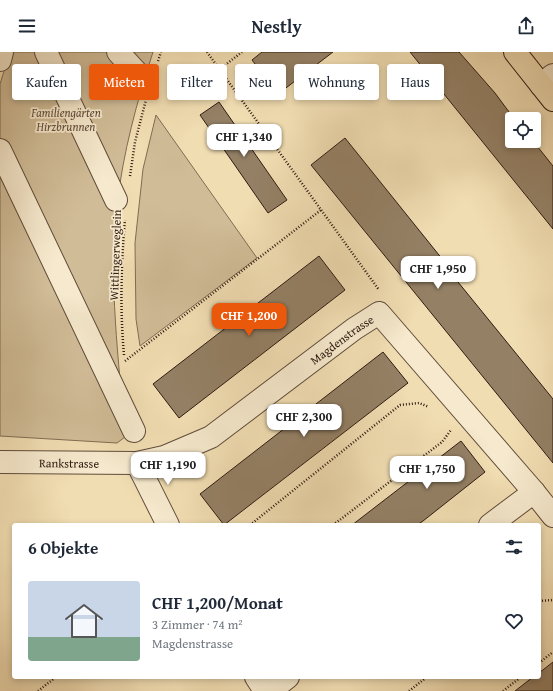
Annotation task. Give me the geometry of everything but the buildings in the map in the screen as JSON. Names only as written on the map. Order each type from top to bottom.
[{"type":"main road","points":[[515,52],[549,87]]},
{"type":"street","points":[[0,60],[2,52]]},
{"type":"street","points":[[46,52],[121,207]]},
{"type":"street","points":[[118,52],[133,64]]},
{"type":"street","points":[[0,150],[134,431]]},
{"type":"street","name":"Magdenstrasse","points":[[137,463],[164,457],[211,437],[354,329],[379,312],[553,516]]},
{"type":"street","name":"Rankstrasse","points":[[0,462],[137,463]]},
{"type":"street","points":[[137,463],[167,523]]},
{"type":"street","points":[[493,523],[534,492]]},
{"type":"street","points":[[257,679],[265,691]]},
{"type":"street","points":[[270,691],[285,679]]},
{"type":"path","points":[[155,64],[161,52]]},
{"type":"path","points":[[207,52],[216,64]]},
{"type":"path","points":[[226,64],[242,52]]},
{"type":"path","points":[[227,79],[383,296],[379,312]]},
{"type":"path","points":[[130,177],[135,142],[144,100]]},
{"type":"path","name":"Wittlingerweglein","points":[[121,207],[122,333],[126,368]]},
{"type":"path","points":[[125,361],[321,210]]},
{"type":"path","points":[[252,523],[400,405],[419,403],[441,411],[464,412]]},
{"type":"path","points":[[336,523],[442,442],[464,412]]},
{"type":"path","points":[[541,601],[553,600]]},
{"type":"path","points":[[541,661],[553,652]]},
{"type":"path","points":[[38,691],[53,679]]},
{"type":"path","points":[[409,691],[424,679]]},
{"type":"path","points":[[502,691],[517,679]]},
{"type":"green space","name":"Familiengärten Hirzbrunnen","points":[[10,52],[153,52],[149,64],[89,64],[89,100],[138,100],[123,166],[117,205],[115,234],[115,321],[125,437],[117,443],[0,436],[0,84]]},
{"type":"green space","points":[[156,115],[257,258],[140,346],[136,319],[135,243],[143,169]]}]
